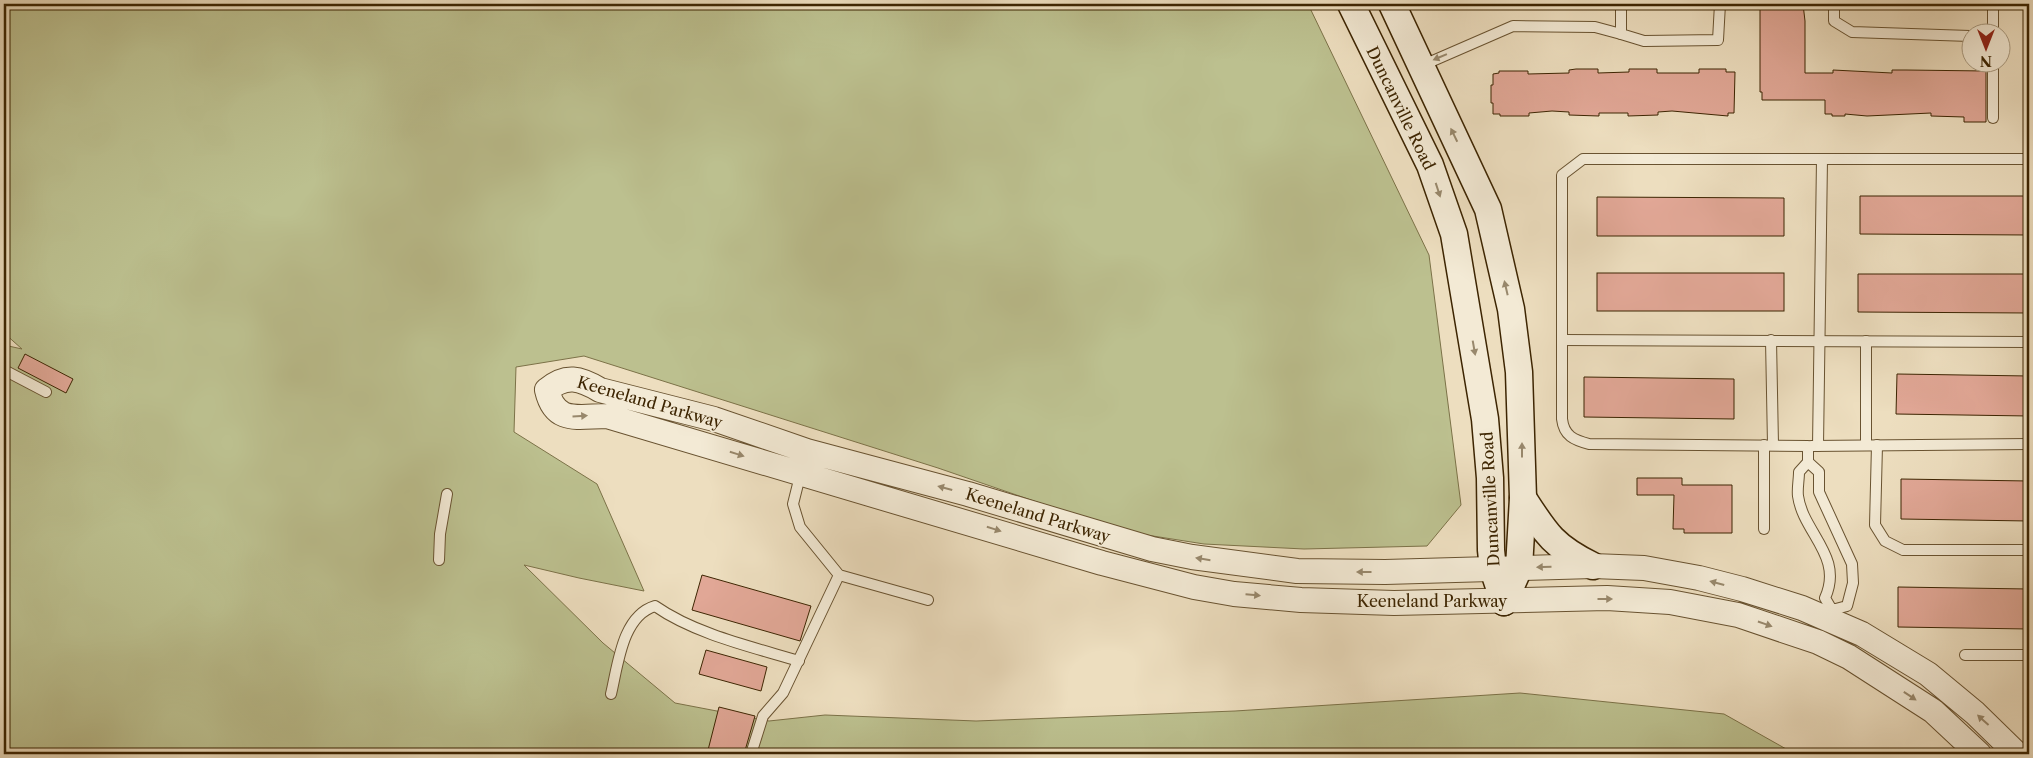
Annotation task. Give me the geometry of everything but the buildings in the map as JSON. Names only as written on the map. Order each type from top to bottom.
[{"type":"main road","name":"Duncanville Road","points":[[1351,4],[1430,165],[1454,234],[1486,419],[1490,478],[1491,550],[1493,569],[1504,602]]},
{"type":"main road","name":"Duncanville Road","points":[[1392,4],[1488,209],[1511,309],[1519,372],[1523,498],[1519,568],[1504,602]]},
{"type":"main road","points":[[1458,256],[1496,244]]},
{"type":"main road","points":[[1523,498],[1544,531],[1555,543],[1572,556],[1593,566]]},
{"type":"street","name":"Keeneland Parkway","points":[[1979,754],[1933,712],[1849,657],[1825,626],[1742,589],[1699,578],[1644,568],[1593,566],[1392,572],[1297,571],[1192,558],[1152,549],[968,494],[804,462],[607,416],[570,417],[560,414],[550,403],[547,390],[560,381],[572,379],[584,381],[600,390],[714,419],[804,462],[1102,563],[1194,587],[1234,594],[1291,599],[1394,604],[1607,598],[1670,602],[1825,626],[1862,634],[1928,674],[1975,712],[2017,754]]},
{"type":"street","points":[[1392,572],[1394,604]]},
{"type":"lane","points":[[1620,34],[1621,4]]},
{"type":"lane","points":[[1421,66],[1513,26],[1595,27],[1644,41],[1718,40],[1720,4]]},
{"type":"lane","points":[[1834,4],[1834,21],[1852,32],[1960,36]]},
{"type":"lane","points":[[1994,4],[1994,22]]},
{"type":"lane","points":[[1994,72],[1994,118]]},
{"type":"lane","points":[[2029,159],[1583,159],[1562,175],[1562,425],[1572,439],[1588,444],[1813,446],[2029,444]]},
{"type":"lane","points":[[1822,159],[1820,341],[1813,446],[1808,462],[1799,472],[1798,496],[1805,515],[1820,541],[1831,572],[1829,588],[1825,598],[1825,626]]},
{"type":"lane","points":[[1562,340],[2029,342]]},
{"type":"lane","points":[[1764,529],[1771,340]]},
{"type":"lane","points":[[1866,341],[1866,445]]},
{"type":"lane","points":[[4,370],[46,392]]},
{"type":"lane","points":[[1877,445],[1875,525],[1885,542],[1903,550],[2029,550]]},
{"type":"lane","points":[[804,462],[793,504],[800,527],[839,575],[928,600]]},
{"type":"lane","points":[[1808,462],[1819,472],[1819,492],[1852,564],[1853,584],[1847,606],[1825,626]]},
{"type":"lane","points":[[439,560],[440,534],[447,494]]},
{"type":"lane","points":[[1820,541],[1838,535]]},
{"type":"lane","points":[[751,754],[763,716],[783,693],[839,575]]},
{"type":"lane","points":[[611,694],[624,643],[634,620],[646,609],[655,606],[667,615],[718,636],[799,661]]},
{"type":"lane","points":[[1965,655],[2024,655],[2029,652]]},
{"type":"green space","points":[[4,4],[1308,4],[1429,255],[1461,505],[1427,546],[1304,549],[1204,544],[1121,531],[938,468],[584,356],[516,367],[514,432],[597,484],[644,591],[524,565],[603,643],[675,703],[769,721],[825,715],[976,721],[1235,711],[1520,693],[1724,714],[1795,754],[4,754],[4,345],[22,349],[4,333]]}]
